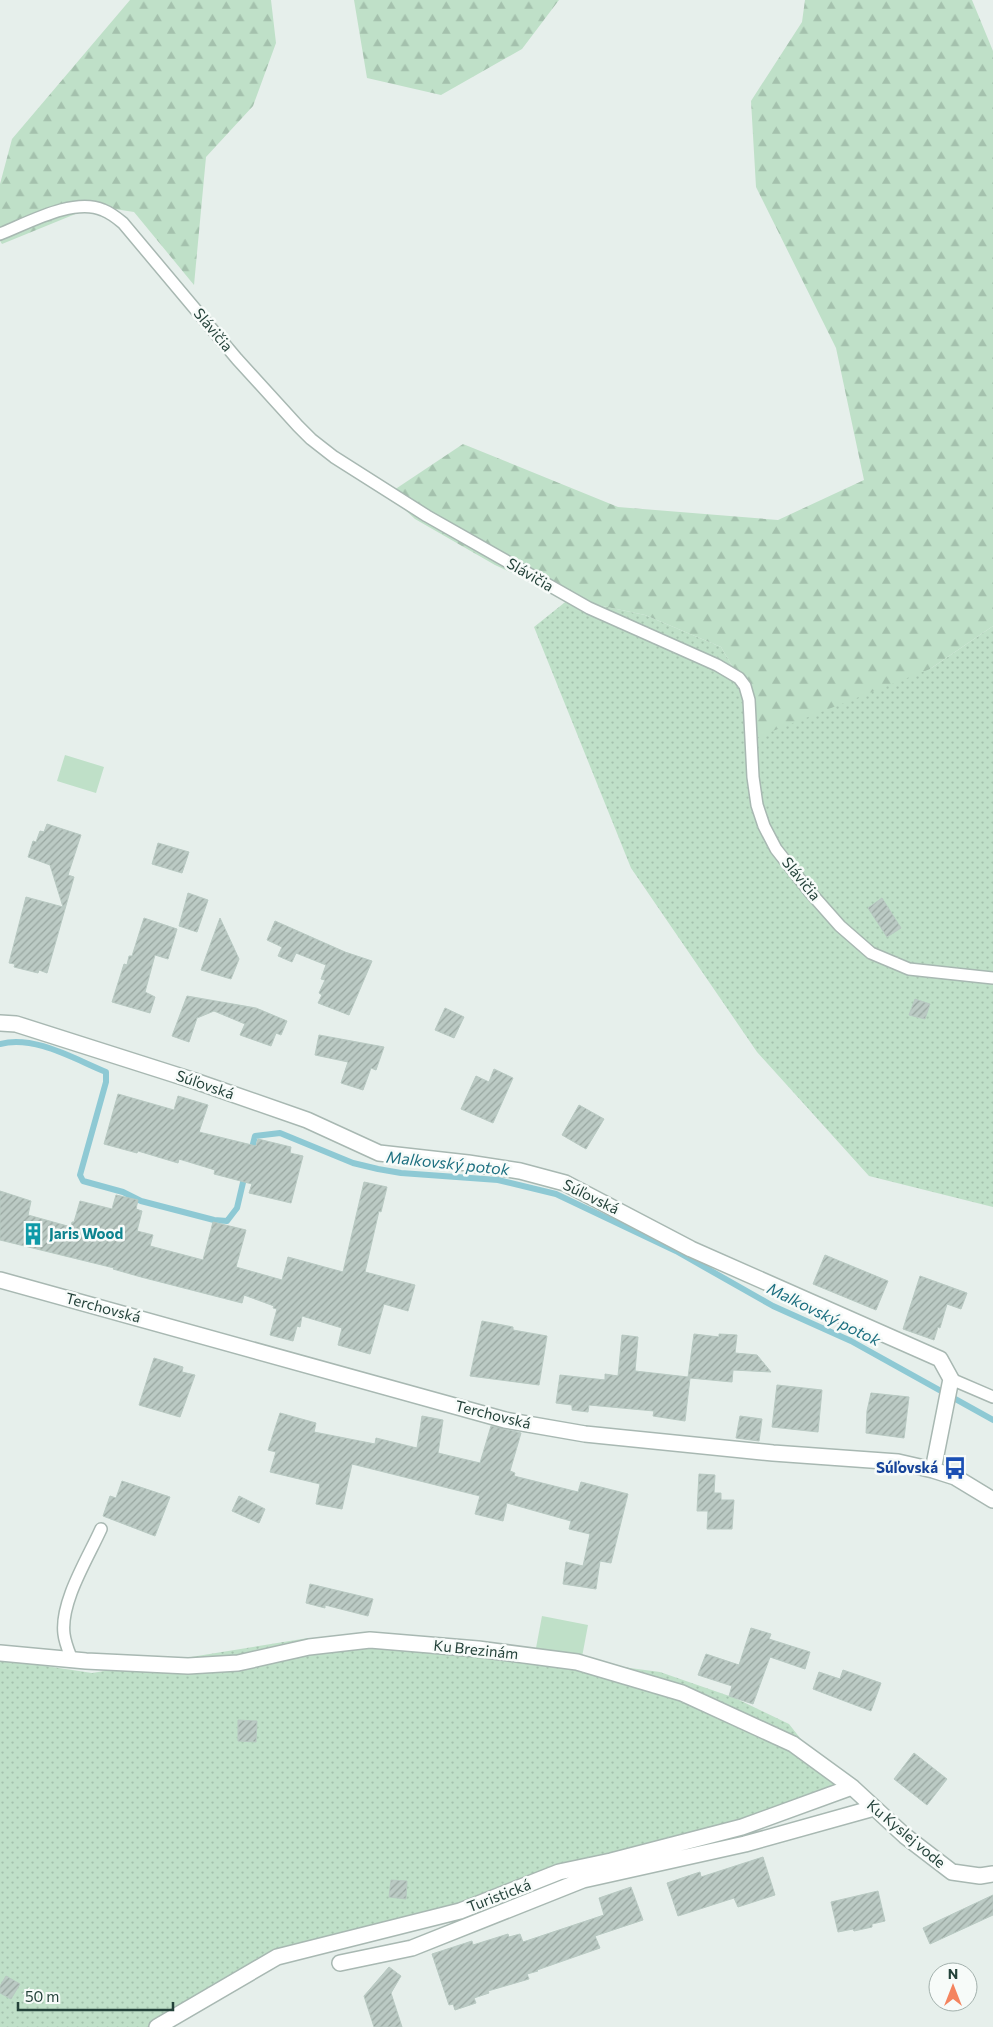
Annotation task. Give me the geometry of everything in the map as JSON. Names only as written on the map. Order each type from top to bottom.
[{"type":"street","name":"Súľovská","points":[[0,1023],[16,1024],[205,1085],[307,1120],[380,1153],[520,1171],[565,1182],[691,1249],[940,1358],[951,1379]]},
{"type":"street","name":"Terchovská","points":[[0,1280],[505,1420],[585,1434],[765,1452],[898,1462],[955,1477],[993,1500]]},
{"type":"street","points":[[933,1470],[951,1379]]},
{"type":"street","name":"Ku Brezinám","points":[[0,1653],[72,1660],[188,1666],[238,1663],[309,1647],[370,1640],[478,1649],[576,1662],[682,1693],[792,1744],[852,1788]]},
{"type":"street","name":"Ku Kyslej vode","points":[[852,1788],[905,1836],[952,1872],[980,1876],[993,1874]]},
{"type":"street","name":"Turistická","points":[[157,2027],[277,1956],[460,1911],[559,1872],[611,1861],[742,1827],[852,1788]]},
{"type":"street","name":"Turistická","points":[[340,1963],[412,1948],[583,1880],[746,1844],[874,1808]]},
{"type":"lane","name":"Slávičia","points":[[0,234],[74,206],[102,209],[114,215],[123,222],[238,359],[298,426],[310,439],[334,457],[427,516],[589,608],[717,665],[739,678],[745,686],[749,700],[756,805],[776,849],[809,891],[840,926],[872,953],[908,969],[993,978]]},
{"type":"lane","points":[[951,1379],[993,1397]]},
{"type":"lane","points":[[72,1660],[64,1634],[65,1615],[74,1588],[102,1529]]},
{"type":"green space","points":[[130,0],[271,0],[276,43],[253,106],[206,157],[194,285],[134,212],[95,206],[2,244],[0,241],[0,184],[12,139]]},
{"type":"green space","points":[[354,0],[559,0],[522,49],[441,95],[367,78]]},
{"type":"green space","points":[[805,0],[972,0],[993,51],[993,626],[930,669],[750,740],[745,688],[721,647],[645,615],[569,599],[495,565],[415,519],[388,494],[463,444],[618,507],[778,520],[864,480],[836,348],[756,187],[751,101],[802,22]]},
{"type":"green space","points":[[569,599],[645,615],[721,647],[745,688],[930,669],[993,626],[993,1207],[869,1176],[757,1052],[631,868],[534,627]]},
{"type":"green space","points":[[65,755],[104,767],[96,793],[57,781]]},
{"type":"green space","points":[[542,1616],[588,1625],[582,1657],[536,1648]]},
{"type":"green space","points":[[308,1638],[443,1643],[660,1672],[735,1698],[789,1724],[837,1785],[784,1814],[276,1964],[166,2027],[0,2027],[0,1659],[92,1673]]},
{"type":"building","points":[[47,824],[81,835],[68,875],[74,877],[47,973],[39,970],[38,973],[14,967],[15,964],[9,963],[26,897],[63,907],[50,865],[28,857],[33,841],[36,842],[40,831],[44,832]]},
{"type":"building","points":[[158,843],[189,852],[182,873],[152,864]]},
{"type":"building","points":[[188,893],[208,900],[197,932],[179,926]]},
{"type":"building","points":[[882,898],[901,928],[887,937],[868,908]]},
{"type":"building","points":[[144,918],[177,929],[168,959],[155,955],[145,992],[155,997],[150,1013],[112,1002],[124,964],[127,965],[129,956],[132,956]]},
{"type":"building","points":[[220,918],[239,959],[231,979],[201,970]]},
{"type":"building","points":[[275,921],[345,952],[372,961],[349,1015],[318,1003],[322,995],[319,993],[325,980],[321,979],[326,965],[296,953],[292,962],[278,956],[282,947],[267,940]]},
{"type":"building","points":[[187,996],[256,1008],[287,1021],[281,1035],[276,1033],[271,1046],[240,1035],[245,1024],[214,1011],[197,1018],[189,1042],[172,1036]]},
{"type":"building","points":[[915,999],[930,1004],[925,1019],[909,1015]]},
{"type":"building","points":[[445,1008],[464,1017],[454,1038],[435,1030]]},
{"type":"building","points":[[319,1035],[384,1047],[376,1070],[371,1068],[363,1090],[341,1083],[348,1062],[315,1055]]},
{"type":"building","points":[[494,1069],[513,1078],[493,1123],[461,1109],[476,1076],[489,1082]]},
{"type":"building","points":[[118,1094],[174,1110],[178,1096],[208,1105],[199,1132],[256,1146],[258,1139],[291,1147],[290,1153],[303,1156],[291,1203],[249,1193],[252,1184],[214,1174],[215,1170],[179,1159],[178,1163],[138,1151],[137,1153],[104,1144]]},
{"type":"building","points":[[579,1105],[604,1119],[586,1149],[562,1135]]},
{"type":"building","points":[[364,1182],[387,1187],[381,1212],[379,1211],[365,1272],[415,1285],[408,1311],[384,1304],[370,1354],[338,1345],[342,1328],[302,1316],[300,1327],[297,1326],[293,1341],[270,1335],[277,1309],[273,1308],[274,1306],[244,1295],[242,1303],[141,1277],[114,1268],[0,1240],[0,1191],[31,1201],[28,1215],[71,1227],[80,1201],[112,1209],[116,1195],[138,1200],[136,1209],[142,1211],[137,1231],[153,1235],[150,1246],[203,1260],[213,1222],[246,1230],[236,1267],[282,1280],[288,1257],[343,1272]]},
{"type":"building","points":[[825,1255],[888,1281],[876,1310],[813,1284]]},
{"type":"building","points":[[920,1276],[967,1293],[961,1309],[947,1304],[940,1328],[938,1327],[934,1340],[903,1329]]},
{"type":"building","points":[[482,1321],[513,1327],[513,1330],[547,1336],[539,1385],[470,1376]]},
{"type":"building","points":[[694,1334],[719,1337],[719,1334],[737,1335],[735,1353],[757,1355],[771,1372],[733,1370],[732,1382],[690,1378],[685,1421],[653,1416],[654,1411],[589,1405],[588,1412],[572,1410],[572,1405],[556,1403],[560,1375],[605,1380],[605,1374],[618,1376],[622,1335],[638,1337],[635,1371],[688,1377]]},
{"type":"building","points":[[154,1358],[183,1367],[182,1372],[195,1375],[180,1417],[139,1405]]},
{"type":"building","points":[[777,1385],[822,1390],[818,1432],[772,1427]]},
{"type":"building","points":[[871,1393],[909,1397],[904,1438],[866,1433],[867,1411]]},
{"type":"building","points":[[280,1413],[316,1423],[314,1432],[375,1444],[376,1438],[417,1448],[422,1416],[443,1420],[438,1453],[480,1463],[491,1426],[521,1433],[510,1471],[515,1473],[514,1476],[578,1492],[581,1482],[628,1494],[611,1563],[600,1561],[596,1589],[563,1584],[566,1562],[583,1566],[590,1534],[569,1529],[571,1521],[507,1503],[503,1521],[475,1514],[480,1496],[352,1464],[342,1509],[316,1504],[320,1484],[270,1472],[276,1452],[268,1450]]},
{"type":"building","points":[[740,1416],[762,1419],[759,1441],[736,1438]]},
{"type":"building","points":[[699,1474],[715,1475],[714,1493],[721,1493],[721,1500],[734,1500],[732,1529],[707,1529],[708,1511],[697,1511]]},
{"type":"building","points":[[122,1481],[170,1497],[155,1536],[103,1516],[110,1496],[116,1498]]},
{"type":"building","points":[[239,1496],[265,1509],[259,1523],[232,1511]]},
{"type":"building","points":[[310,1584],[373,1599],[368,1616],[325,1605],[325,1608],[306,1603]]},
{"type":"building","points":[[751,1628],[771,1634],[769,1639],[810,1652],[805,1669],[770,1657],[753,1704],[729,1696],[732,1686],[698,1675],[706,1654],[739,1665]]},
{"type":"building","points":[[843,1670],[881,1683],[871,1711],[813,1689],[819,1672],[840,1679]]},
{"type":"building","points":[[238,1720],[257,1721],[256,1742],[238,1741]]},
{"type":"building","points":[[914,1753],[947,1779],[927,1805],[894,1779]]},
{"type":"building","points":[[763,1857],[775,1895],[738,1907],[734,1898],[678,1916],[667,1883],[700,1872],[701,1877]]},
{"type":"building","points":[[391,1880],[407,1881],[406,1899],[389,1897]]},
{"type":"building","points":[[631,1887],[643,1920],[595,1936],[600,1948],[527,1974],[529,1979],[488,1991],[489,1993],[474,1998],[476,2003],[455,2010],[453,2004],[449,2005],[432,1954],[472,1941],[473,1945],[508,1934],[509,1937],[520,1934],[523,1942],[604,1915],[599,1898]]},
{"type":"building","points":[[878,1891],[885,1921],[872,1924],[872,1927],[838,1932],[831,1902]]},
{"type":"building","points":[[993,1895],[993,1915],[930,1944],[923,1928]]},
{"type":"building","points":[[389,1967],[401,1976],[391,1993],[402,2027],[374,2027],[364,1996]]},
{"type":"building","points":[[6,1976],[20,1984],[11,1999],[0,1993],[0,1986]]},
{"type":"waterway","name":"Malkovský potok","points":[[0,1044],[13,1042],[40,1045],[106,1072],[106,1082],[80,1175],[83,1181],[123,1192],[141,1201],[214,1220],[227,1221],[237,1208],[245,1174]]},
{"type":"waterway","name":"Malkovský potok","points":[[251,1152],[255,1136],[280,1133],[353,1163],[378,1169],[401,1173],[498,1180],[556,1194],[676,1251],[773,1306],[851,1341],[993,1420]]},
{"type":"place","name":"Jaris Wood","points":[[33,1234]]},
{"type":"place","name":"Súľovská","points":[[955,1468]]}]
